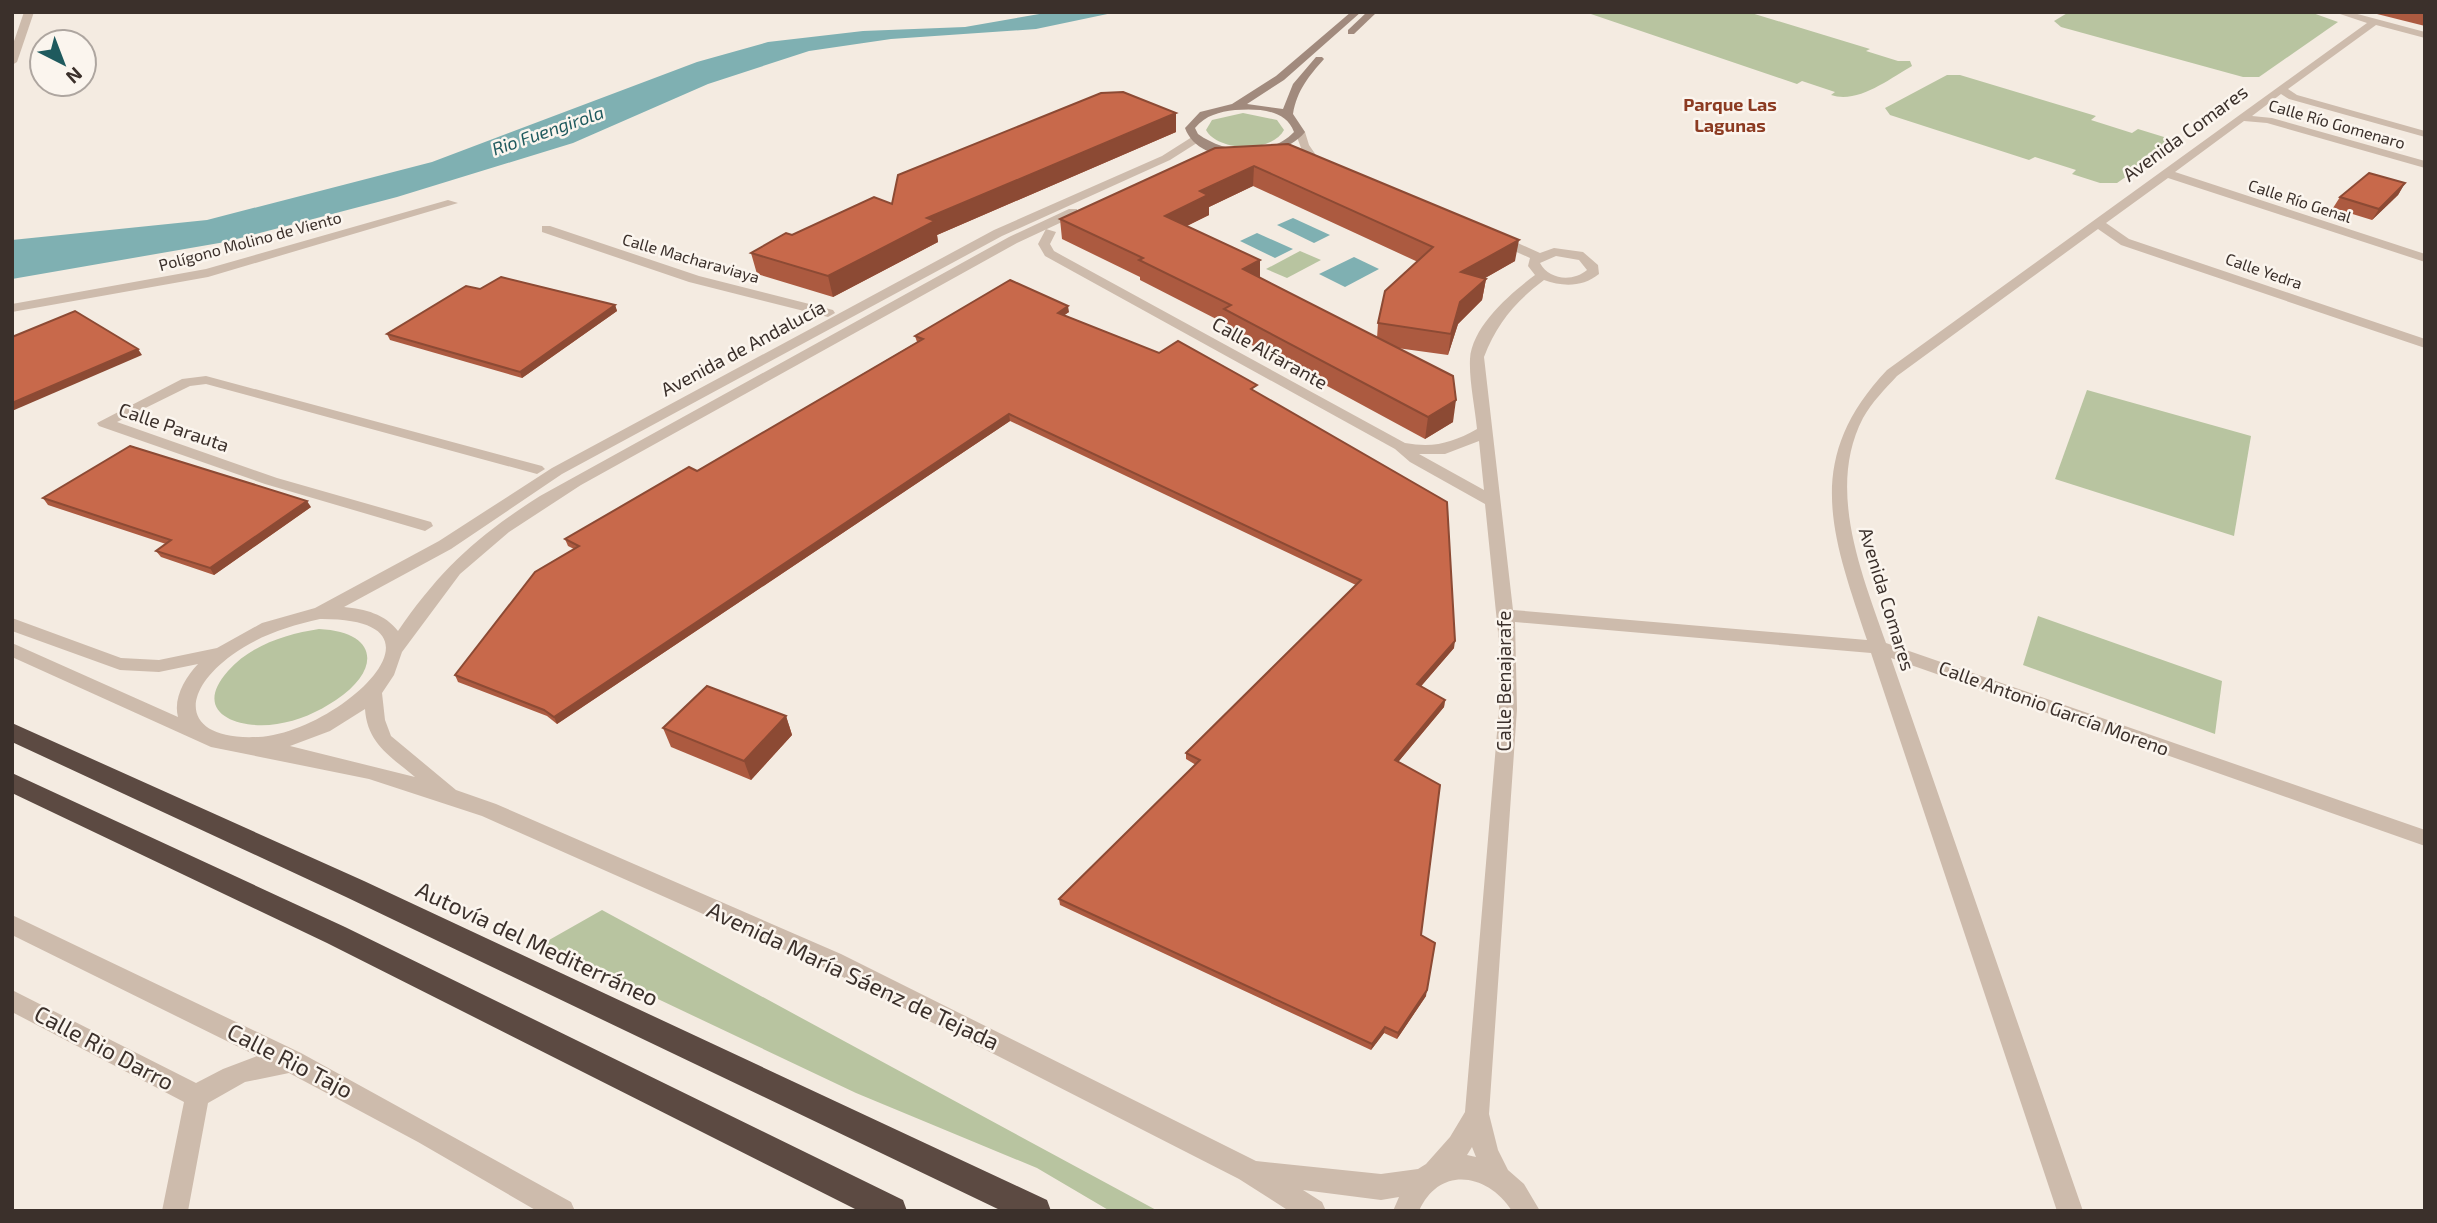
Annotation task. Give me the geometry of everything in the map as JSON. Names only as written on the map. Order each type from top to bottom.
[{"type":"highway","name":"Autovía del Mediterráneo","points":[[12,732],[355,889],[1036,1211]]},
{"type":"highway","points":[[12,782],[336,935],[892,1211]]},
{"type":"street","points":[[12,62],[29,12]]},
{"type":"street","points":[[1236,107],[1280,78],[1357,12]]},
{"type":"street","points":[[1287,115],[1290,97],[1307,70],[1373,12]]},
{"type":"street","points":[[2338,12],[2425,35]]},
{"type":"street","name":"Avenida Comares","points":[[2070,1211],[1853,572],[1839,515],[1839,474],[1848,437],[1875,390],[1892,373],[2374,22]]},
{"type":"street","points":[[2280,89],[2293,97],[2425,134]]},
{"type":"street","points":[[1312,158],[1303,145],[1299,125],[1287,115],[1269,108],[1218,109],[1194,120],[1191,128],[1196,139],[1225,150],[1264,151],[1312,158],[1325,163]]},
{"type":"street","name":"Calle Río Gomenaro","points":[[2241,118],[2268,120],[2425,165]]},
{"type":"street","points":[[1264,151],[1286,145],[1300,132]]},
{"type":"street","name":"Avenida de Andalucía","points":[[320,613],[445,545],[547,477],[702,392],[998,233],[1166,158],[1196,139]]},
{"type":"street","name":"Avenida de Andalucía","points":[[247,747],[281,742],[316,730],[348,712],[373,692],[390,670],[395,649],[436,591],[463,560],[518,517],[563,489],[1013,240],[1173,166],[1225,150]]},
{"type":"street","name":"Calle Río Genal","points":[[2165,173],[2425,258]]},
{"type":"street","name":"Polígono Molino de Viento","points":[[12,307],[208,273],[452,203]]},
{"type":"street","name":"Calle Yedra","points":[[2098,222],[2109,233],[2125,242],[2425,344]]},
{"type":"street","name":"Calle Macharaviaya","points":[[546,229],[694,279],[828,313]]},
{"type":"street","name":"Calle Alfarante","points":[[1050,232],[1044,244],[1049,253],[1399,446],[1415,459],[1491,501]]},
{"type":"street","name":"Calle Benajarafe","points":[[1488,235],[1540,266],[1502,306],[1485,331],[1477,356],[1483,432],[1506,615],[1508,709],[1477,1114],[1486,1152],[1498,1177]]},
{"type":"street","name":"Calle Parauta","points":[[425,526],[271,481],[104,423],[187,382],[206,380],[537,469]]},
{"type":"street","points":[[1399,446],[1428,452],[1454,449],[1483,432]]},
{"type":"street","points":[[196,734],[185,718],[187,697],[198,676],[222,653],[262,630],[286,620],[320,613],[351,613],[376,620],[390,632],[395,649]]},
{"type":"street","name":"Calle Antonio García Moreno","points":[[1506,615],[1878,647],[2425,838]]},
{"type":"street","points":[[12,624],[120,664],[159,666],[222,653]]},
{"type":"street","name":"Avenida María Sáenz de Tejada","points":[[12,649],[151,710],[217,744],[298,753],[452,796],[833,961],[1248,1170],[1313,1211]]},
{"type":"street","name":"Avenida María Sáenz de Tejada","points":[[373,692],[375,720],[383,740],[452,796]]},
{"type":"street","name":"Calle Rio Tajo","points":[[12,924],[293,1061],[451,1144],[562,1211]]},
{"type":"street","name":"Calle Rio Darro","points":[[12,1000],[197,1096]]},
{"type":"street","name":"Calle Rio Darro","points":[[176,1211],[197,1096],[238,1071],[261,1064],[293,1061]]},
{"type":"street","name":"Calle Benajarafe","points":[[1406,1211],[1409,1198],[1459,1146],[1477,1114]]},
{"type":"street","name":"Avenida María Sáenz de Tejada","points":[[1248,1170],[1369,1186],[1428,1176],[1458,1166],[1480,1168],[1498,1177]]},
{"type":"street","points":[[1498,1177],[1514,1190],[1527,1211]]},
{"type":"green space","points":[[1585,12],[1748,12],[1870,49],[1866,51],[1898,61],[1910,61],[1912,66],[1873,89],[1841,97],[1831,95],[1835,92],[1802,81],[1797,84]]},
{"type":"green space","points":[[2069,12],[2310,12],[2338,22],[2259,77],[2243,77],[2061,27],[2054,21]]},
{"type":"green space","points":[[1947,75],[1960,75],[2096,116],[2091,120],[2132,133],[2138,129],[2164,137],[2172,145],[2117,183],[2100,183],[2072,174],[2076,170],[2035,157],[2029,160],[1890,115],[1885,108]]},
{"type":"green space","points":[[1243,113],[1277,120],[1284,130],[1278,138],[1268,143],[1245,147],[1222,143],[1206,130],[1212,120]]},
{"type":"green space","points":[[1300,251],[1321,260],[1287,278],[1266,269]]},
{"type":"green space","points":[[2087,390],[2251,436],[2234,536],[2055,479]]},
{"type":"green space","points":[[2038,616],[2222,681],[2215,734],[2023,665]]},
{"type":"green space","points":[[319,629],[353,637],[367,654],[361,676],[336,700],[300,718],[285,723],[263,725],[235,721],[224,716],[217,708],[214,698],[218,686],[228,671],[247,654],[270,642]]},
{"type":"green space","points":[[602,910],[1158,1211],[1110,1211],[1037,1168],[856,1093],[542,944]]},
{"type":"water","name":"Rio Fuengirola","points":[[1051,12],[1117,12],[1036,29],[891,39],[809,51],[708,84],[573,143],[397,197],[225,242],[12,279],[12,240],[207,220],[432,162],[697,62],[768,42],[863,31],[965,27]]},
{"type":"water","points":[[1293,218],[1330,235],[1314,243],[1277,225]]},
{"type":"water","points":[[1257,233],[1293,249],[1275,258],[1240,241]]},
{"type":"water","points":[[1354,257],[1379,269],[1345,287],[1319,274]]},
{"type":"building","points":[[1123,92],[1176,113],[927,218],[935,221],[828,276],[751,253],[786,233],[792,235],[874,197],[892,204],[898,175],[1101,93]]},
{"type":"building","points":[[1288,144],[1519,240],[1461,272],[1486,279],[1460,302],[1451,334],[1378,323],[1385,291],[1433,247],[1254,166],[1200,191],[1208,195],[1165,216],[1260,260],[1243,269],[1453,376],[1456,400],[1428,417],[1224,309],[1231,305],[1139,260],[1143,258],[1060,219],[1215,148]]},
{"type":"building","points":[[2369,173],[2405,183],[2379,209],[2340,197]]},
{"type":"building","points":[[501,277],[615,305],[520,372],[387,334],[466,286],[480,289]]},
{"type":"building","points":[[1010,280],[1068,306],[1058,313],[1159,353],[1178,341],[1257,385],[1251,389],[1447,502],[1455,641],[1417,684],[1445,700],[1395,760],[1440,785],[1421,935],[1435,943],[1427,990],[1398,1033],[1385,1027],[1372,1044],[1059,899],[1200,760],[1186,753],[1361,580],[1009,414],[554,717],[544,710],[455,675],[535,572],[579,546],[565,539],[689,467],[697,471],[923,339],[915,336]]},
{"type":"building","points":[[75,311],[138,349],[12,403],[12,337]]},
{"type":"building","points":[[130,446],[307,501],[210,568],[156,551],[171,540],[43,498]]},
{"type":"building","points":[[707,686],[786,716],[744,761],[663,728]]},
{"type":"district","name":"Parque Las Lagunas","points":[[1730,115]]}]
